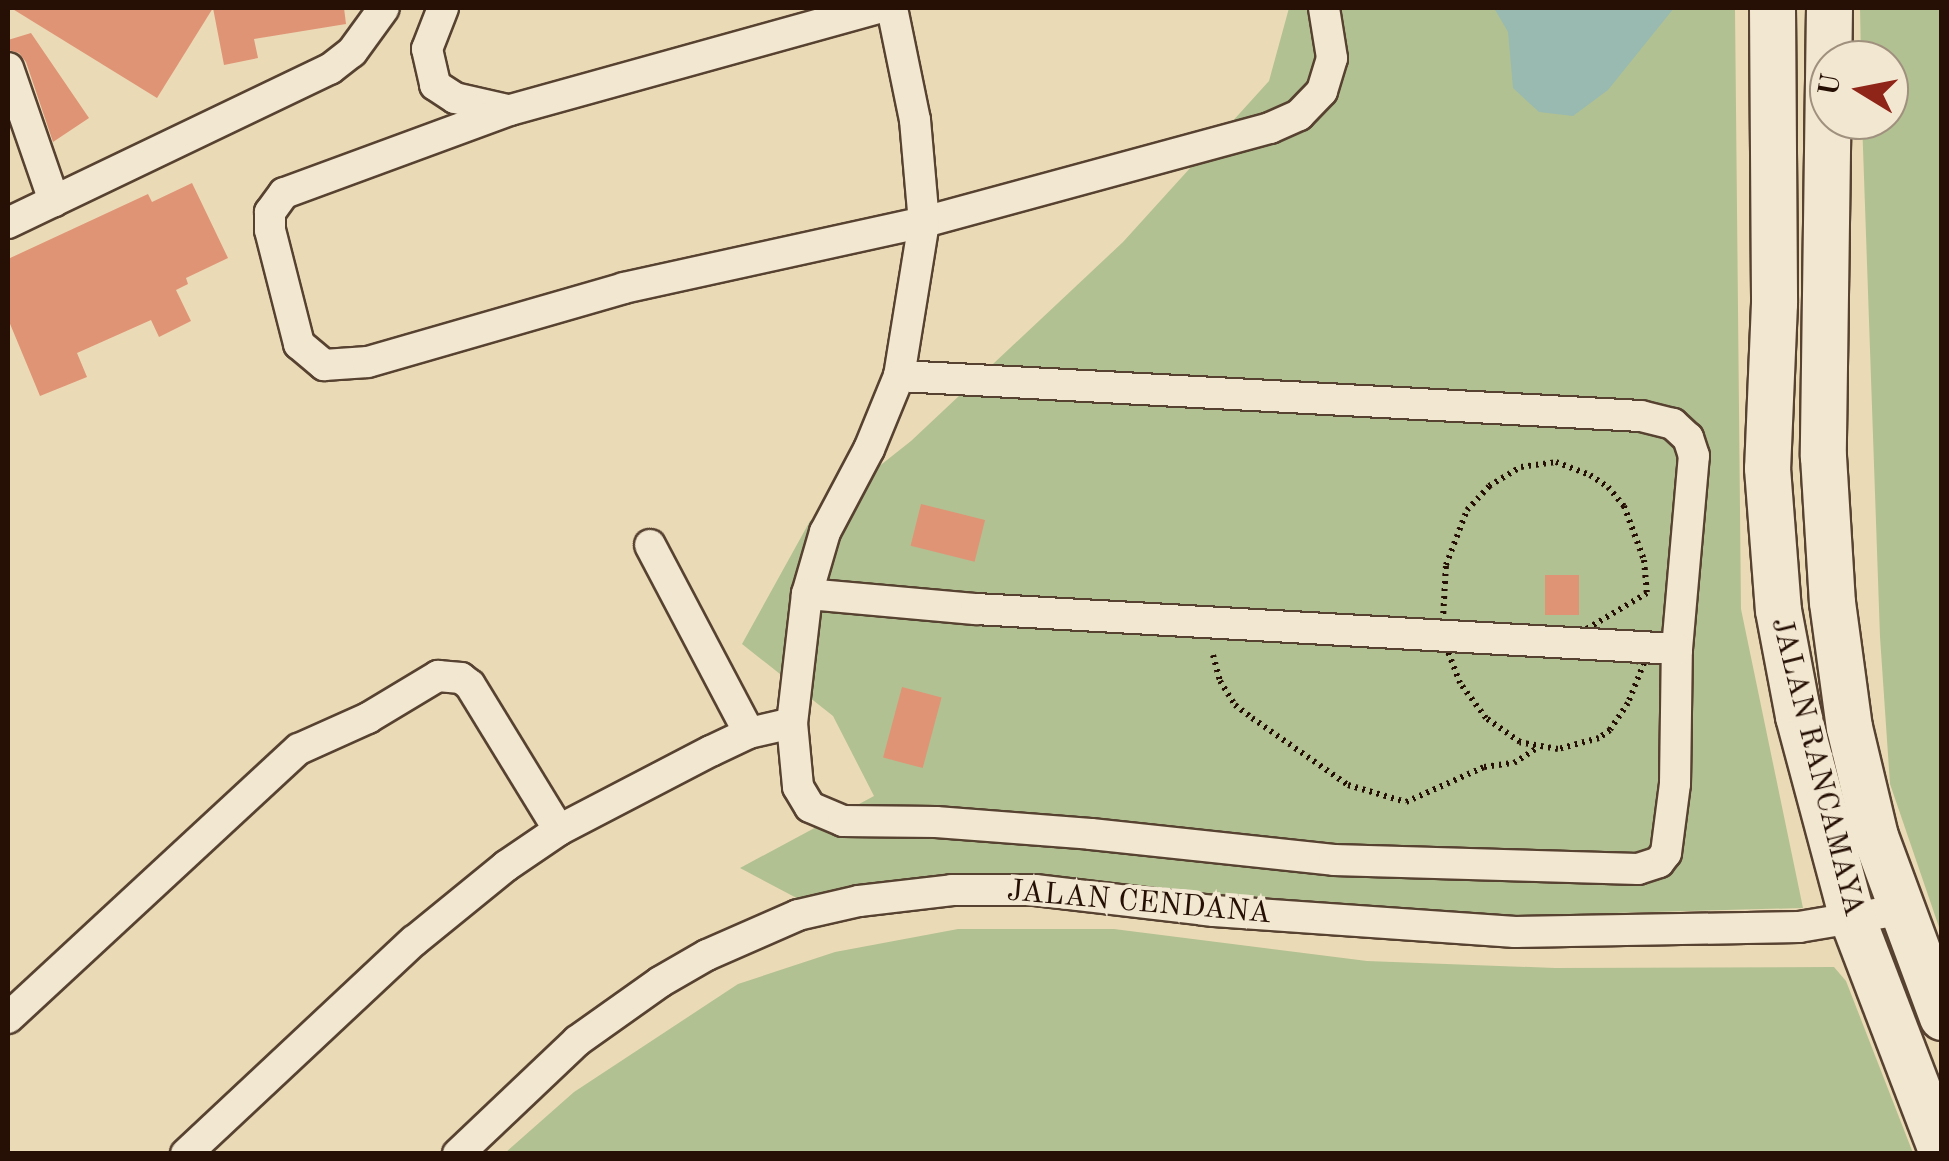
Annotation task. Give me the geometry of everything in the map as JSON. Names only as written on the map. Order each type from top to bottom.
[{"type":"street","points":[[8,224],[330,69],[352,52],[384,8]]},
{"type":"street","points":[[443,8],[427,49],[435,85],[454,98],[510,110]]},
{"type":"street","points":[[878,8],[510,110],[301,183],[276,200],[270,230],[299,344],[324,365],[368,362],[624,288],[924,222],[1270,128],[1299,115],[1322,91],[1332,58],[1324,8]]},
{"type":"street","points":[[892,8],[915,120],[924,222],[899,376],[869,449],[825,532],[807,594],[792,723],[798,787],[810,807],[832,820],[936,822],[1092,834],[1334,860],[1638,868],[1659,862],[1670,840],[1678,649],[1694,456],[1688,438],[1673,424],[1641,416],[899,376]]},
{"type":"street","name":"JALAN RANCAMAYA","points":[[1772,8],[1769,529],[1778,610],[1798,716],[1852,918],[1942,1152]]},
{"type":"street","name":"JALAN RANCAMAYA","points":[[1829,8],[1824,509],[1848,727],[1875,836],[1899,910],[1942,1017]]},
{"type":"street","points":[[8,68],[54,200]]},
{"type":"street","points":[[650,546],[749,733]]},
{"type":"street","points":[[807,594],[1678,649]]},
{"type":"street","points":[[8,1018],[299,749],[368,718],[438,676],[461,678],[470,685],[560,830]]},
{"type":"street","points":[[186,1154],[414,940],[492,877],[560,830],[749,733],[792,723]]},
{"type":"street","name":"JALAN CENDANA","points":[[458,1154],[576,1041],[660,982],[798,915],[859,901],[952,890],[1035,890],[1214,910],[1515,932],[1678,932],[1799,926],[1899,910]]},
{"type":"path","points":[[1203,620],[1220,681],[1235,706],[1348,785],[1406,802],[1484,767],[1514,763],[1538,747]]},
{"type":"green space","points":[[1289,8],[1735,8],[1741,609],[1803,908],[1390,919],[1237,898],[1096,889],[808,904],[740,868],[874,796],[833,716],[742,644],[810,521],[911,441],[1123,242],[1269,81]]},
{"type":"green space","points":[[1860,8],[1941,8],[1941,933],[1890,784],[1880,637],[1863,140],[1909,140],[1909,40],[1861,40]]},
{"type":"green space","points":[[958,929],[1114,929],[1367,961],[1555,968],[1834,967],[1846,981],[1913,1153],[505,1153],[574,1092],[738,984],[835,952]]},
{"type":"water","points":[[1494,8],[1674,8],[1608,90],[1573,116],[1539,112],[1513,88],[1508,32]]},
{"type":"building","points":[[11,8],[213,8],[157,98]]},
{"type":"building","points":[[213,8],[344,8],[346,24],[254,39],[258,58],[224,65]]},
{"type":"building","points":[[31,33],[89,118],[53,142],[26,62],[19,53],[8,50],[8,40]]},
{"type":"building","points":[[192,183],[228,258],[186,278],[188,284],[176,290],[191,321],[159,337],[151,320],[77,353],[87,377],[40,396],[8,319],[8,259],[148,194],[152,202]]},
{"type":"building","points":[[921,504],[985,520],[975,562],[911,546]]},
{"type":"building","points":[[1545,575],[1579,575],[1579,615],[1545,615]]},
{"type":"building","points":[[902,687],[942,698],[923,768],[883,758]]}]
